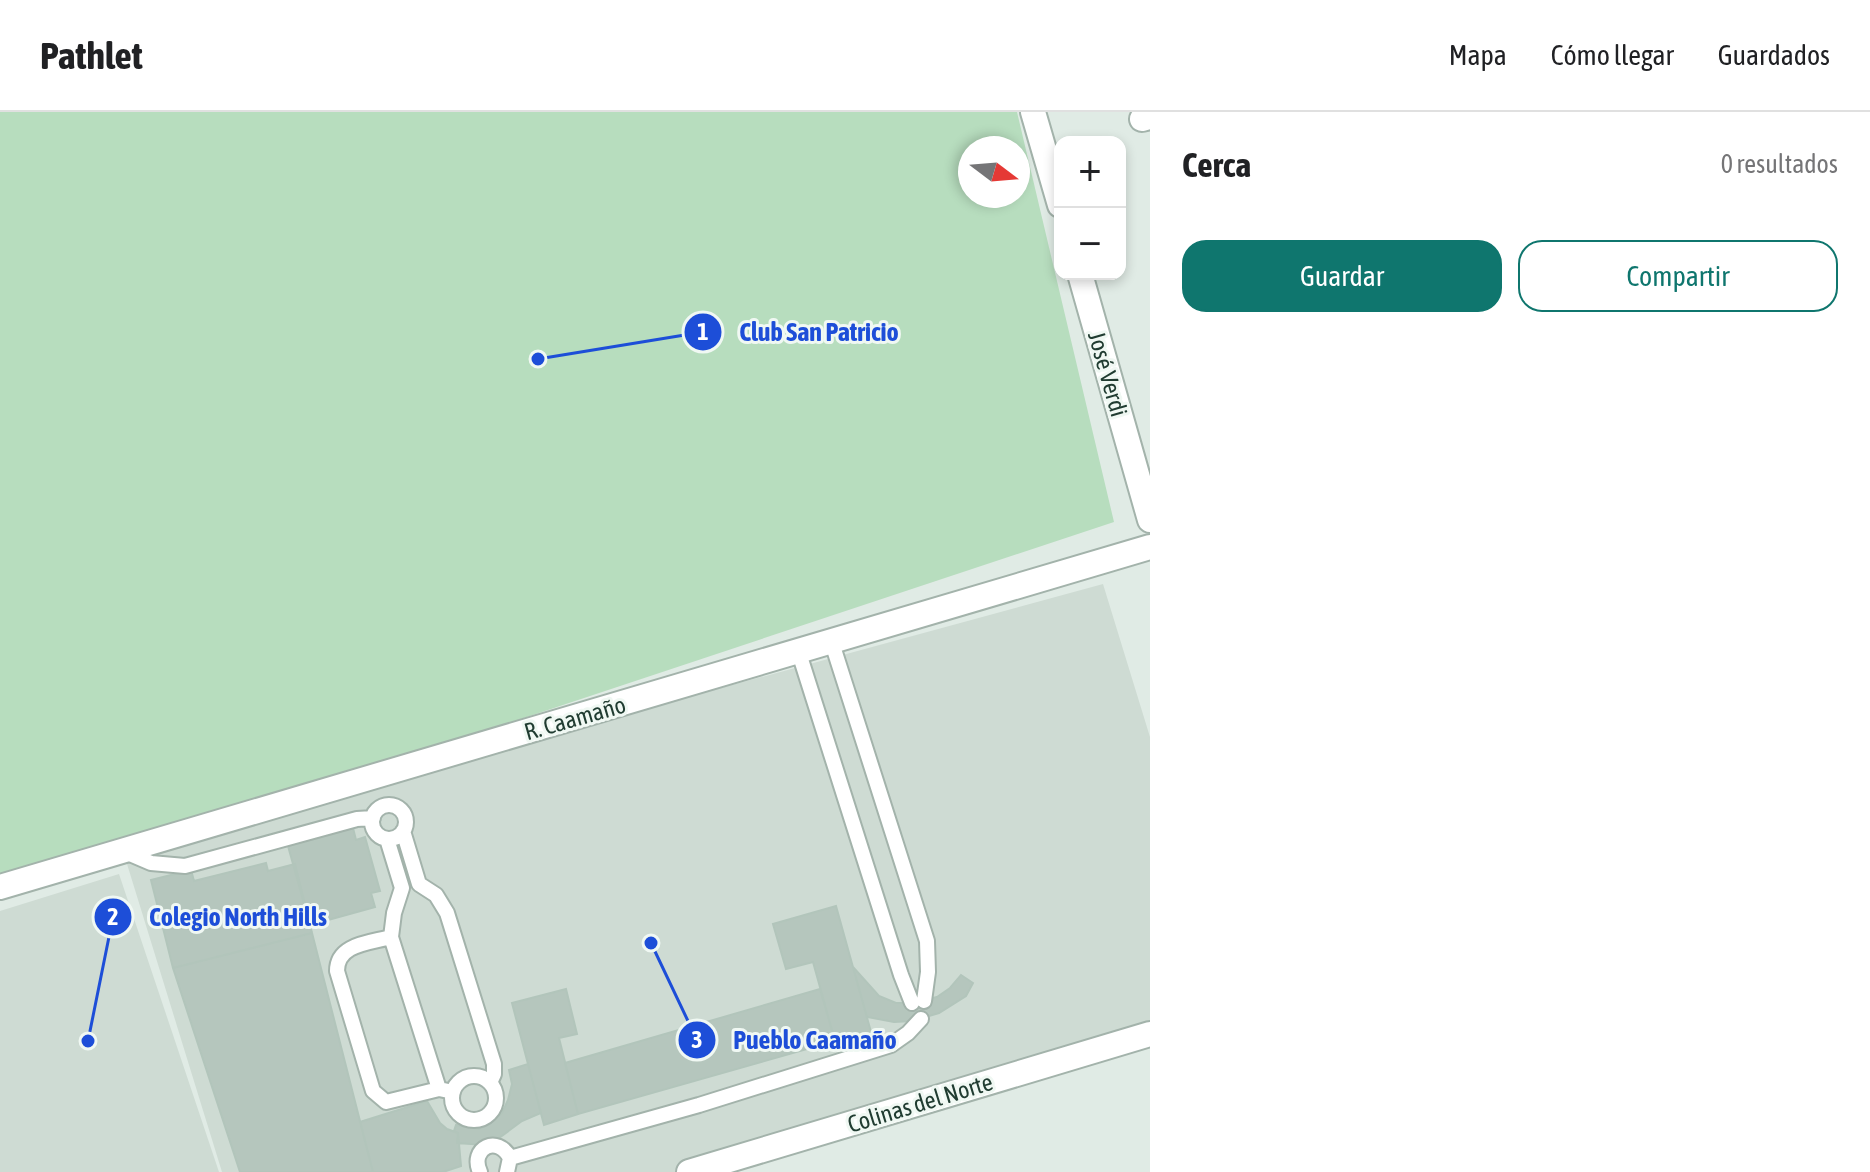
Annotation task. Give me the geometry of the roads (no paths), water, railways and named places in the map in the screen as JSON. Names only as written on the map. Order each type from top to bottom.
[{"type":"street","points":[[1033,112],[1054,184]]},
{"type":"street","name":"José Verdi","points":[[1082,280],[1150,520]]},
{"type":"street","name":"R. Caamaño","points":[[0,887],[1150,547]]},
{"type":"street","name":"Colinas del Norte","points":[[689,1172],[1150,1034]]},
{"type":"lane","points":[[799,653],[901,975],[918,1002],[928,972],[927,941],[832,643]]},
{"type":"lane","points":[[387,839],[396,838],[403,831],[406,820],[396,806],[379,809],[373,818],[374,829],[387,839],[402,888],[391,937],[446,1090],[458,1114],[479,1124],[494,1108],[496,1095],[490,1083],[479,1077],[465,1078],[446,1090],[394,1102],[386,1102],[373,1091],[337,971],[337,962],[341,953],[349,948],[391,937]]},
{"type":"lane","points":[[123,851],[151,863],[185,866],[357,819],[373,818]]},
{"type":"lane","points":[[403,831],[419,884],[436,895],[447,913],[494,1064],[490,1083]]},
{"type":"lane","points":[[402,888],[419,884]]},
{"type":"lane","points":[[480,1172],[478,1155],[486,1146],[501,1147],[508,1165],[891,1045],[914,1025]]},
{"type":"place","name":"Club San Patricio","points":[[538,359]]},
{"type":"place","name":"Pueblo Caamaño","points":[[651,943]]},
{"type":"place","name":"Colegio North Hills","points":[[88,1041]]}]
